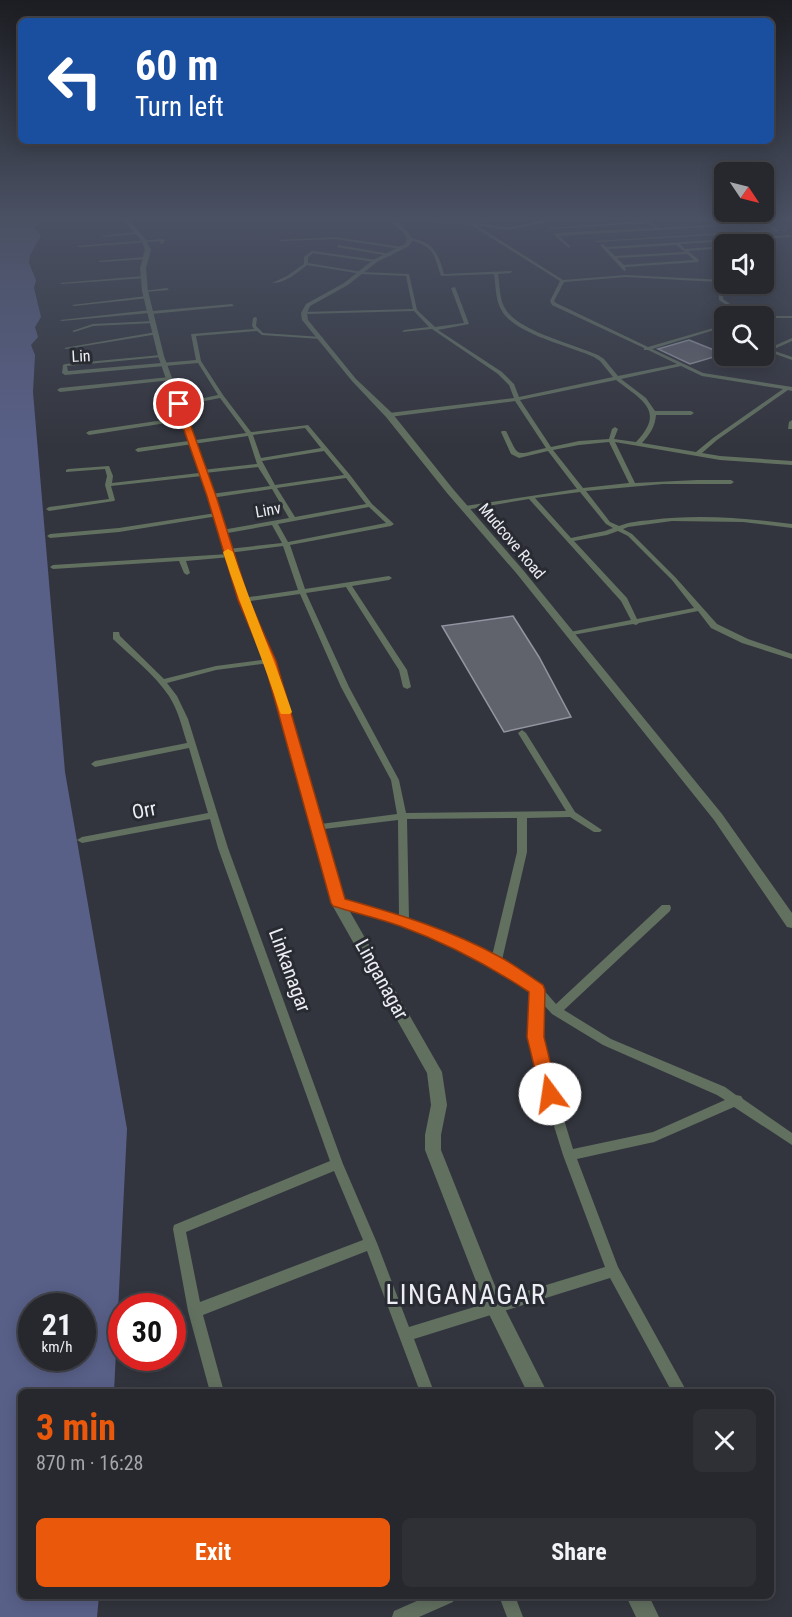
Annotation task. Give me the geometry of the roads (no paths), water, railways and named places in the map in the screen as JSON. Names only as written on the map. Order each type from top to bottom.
[{"type":"street","points":[[327,293],[308,305],[304,313],[415,310]]},
{"type":"street","points":[[412,293],[415,310],[433,328],[500,373],[511,384],[517,399],[550,450],[608,523],[630,535],[674,579],[698,609],[722,631],[761,648],[792,657]]},
{"type":"street","points":[[404,331],[467,324],[455,293]]},
{"type":"street","points":[[500,293],[504,312],[513,320],[551,339],[599,357],[616,378],[646,400],[653,413],[651,424],[645,438],[637,445]]},
{"type":"street","points":[[556,293],[552,301],[554,304],[679,364],[714,377],[789,389]]},
{"type":"street","points":[[74,305],[146,294],[161,356],[211,496],[243,600],[270,661],[216,668],[162,682]]},
{"type":"street","points":[[721,294],[721,299],[731,306]]},
{"type":"street","points":[[74,331],[93,325],[152,315],[232,305]]},
{"type":"street","name":"Mudcove Road","points":[[304,313],[304,320],[354,380],[389,415],[718,817],[792,923]]},
{"type":"street","points":[[62,320],[152,315]]},
{"type":"street","points":[[774,317],[792,317]]},
{"type":"street","points":[[255,318],[254,326],[262,334],[321,338]]},
{"type":"street","points":[[646,349],[714,329]]},
{"type":"street","points":[[258,330],[193,335],[199,360],[221,396],[250,435],[259,463]]},
{"type":"street","points":[[66,348],[156,333]]},
{"type":"street","points":[[784,335],[792,339]]},
{"type":"street","points":[[774,347],[792,339]]},
{"type":"street","points":[[774,353],[792,359]]},
{"type":"street","name":"Lin","points":[[161,356],[65,365],[65,372],[166,365],[199,360]]},
{"type":"street","points":[[389,415],[517,399],[679,364]]},
{"type":"street","name":"Lin","points":[[60,390],[170,379]]},
{"type":"street","points":[[698,454],[715,439],[789,389]]},
{"type":"street","points":[[179,404],[221,396]]},
{"type":"street","points":[[653,413],[691,412]]},
{"type":"street","points":[[89,433],[184,419]]},
{"type":"street","points":[[53,567],[229,554],[391,524],[370,504],[306,426],[193,444],[138,450]]},
{"type":"street","points":[[615,429],[611,440],[633,484]]},
{"type":"street","points":[[504,432],[515,455],[550,450],[579,442],[611,440],[698,454],[792,463]]},
{"type":"street","points":[[108,485],[202,473],[323,449]]},
{"type":"street","name":"Linv","points":[[222,532],[293,519],[259,463]]},
{"type":"street","points":[[49,509],[112,500],[107,467],[68,471]]},
{"type":"street","points":[[211,496],[348,476]]},
{"type":"street","points":[[465,508],[579,488],[697,481],[731,482]]},
{"type":"street","points":[[531,497],[624,600],[636,623]]},
{"type":"street","points":[[293,519],[370,504]]},
{"type":"street","points":[[50,536],[118,530],[216,515]]},
{"type":"street","points":[[570,540],[608,533],[617,528],[664,520],[695,518],[743,520],[792,526]]},
{"type":"street","points":[[274,523],[286,544],[302,591],[345,687],[395,780],[402,816],[404,921]]},
{"type":"street","points":[[182,559],[187,573]]},
{"type":"street","points":[[243,600],[388,578]]},
{"type":"street","points":[[348,585],[402,670],[406,687]]},
{"type":"street","points":[[570,634],[636,623],[698,609]]},
{"type":"street","name":"Linkanagar","points":[[116,634],[116,637],[174,696],[192,745],[223,848],[338,1164],[371,1243],[426,1389]]},
{"type":"street","name":"Linganagar","points":[[270,661],[338,903],[434,1072],[438,1088],[438,1106],[433,1150],[494,1306],[536,1389]]},
{"type":"street","points":[[522,733],[572,814],[597,831]]},
{"type":"street","points":[[95,764],[192,745]]},
{"type":"street","points":[[496,962],[522,852],[522,814]]},
{"type":"street","points":[[316,827],[402,816],[572,814]]},
{"type":"street","name":"Orr","points":[[82,840],[214,815]]},
{"type":"street","points":[[338,903],[404,921],[496,962],[537,990],[556,1011],[607,1042],[737,1100],[792,1140]]},
{"type":"street","points":[[556,1011],[666,908]]},
{"type":"street","points":[[537,990],[536,1037],[550,1094],[569,1155],[613,1271],[678,1389]]},
{"type":"street","points":[[569,1155],[654,1137],[737,1100]]},
{"type":"street","points":[[216,1389],[195,1311],[179,1229],[338,1164]]},
{"type":"street","points":[[195,1311],[371,1243]]},
{"type":"street","points":[[406,1335],[613,1271]]},
{"type":"street","points":[[400,1617],[440,1599]]},
{"type":"street","points":[[508,1599],[515,1617]]},
{"type":"street","points":[[639,1599],[648,1617]]},
{"type":"water","points":[[0,293],[35,293],[41,317],[35,327],[38,337],[31,345],[35,355],[33,392],[65,772],[127,1129],[119,1293],[108,1293],[108,1371],[115,1371],[114,1389],[18,1389],[18,1599],[99,1599],[97,1617],[0,1617]]},
{"type":"district","name":"LINGANAGAR","points":[[466,1295]]}]
